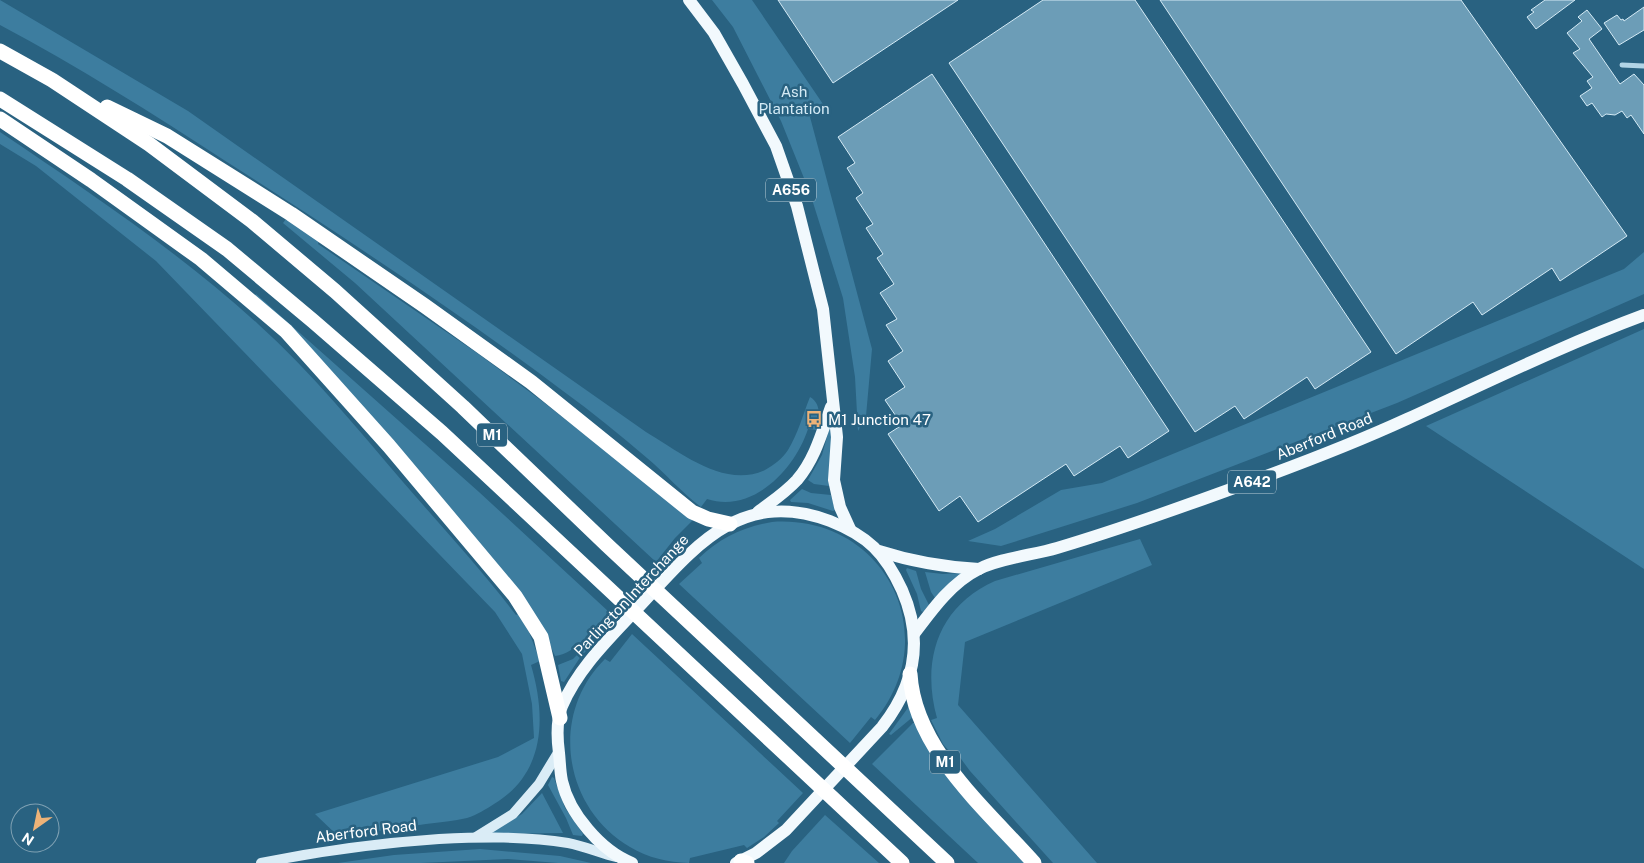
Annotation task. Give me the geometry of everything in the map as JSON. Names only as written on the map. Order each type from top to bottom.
[{"type":"highway","name":"M1","points":[[0,51],[52,80],[149,144],[252,221],[335,291],[463,408],[947,863]]},
{"type":"highway","points":[[52,80],[167,136],[291,214],[531,382],[692,512],[708,519],[730,524]]},
{"type":"highway","name":"M1","points":[[0,99],[127,179],[219,244],[313,321],[442,433],[902,863]]},
{"type":"highway","points":[[0,119],[92,180],[201,259],[286,332],[389,446],[515,596],[541,637],[560,718]]},
{"type":"highway","name":"M1","points":[[910,674],[911,686],[926,733],[938,753],[955,776],[1034,863]]},
{"type":"main road","name":"A656","points":[[689,0],[714,32],[743,84],[776,146],[791,189],[811,257],[823,309],[836,437],[834,480],[840,507],[850,529]]},
{"type":"main road","name":"Aberford Road","points":[[914,634],[944,596],[979,569],[990,564],[1056,548],[1161,515],[1300,464],[1405,420],[1578,341],[1644,315]]},
{"type":"main road","name":"A656","points":[[758,512],[788,489],[807,466],[821,437],[832,402]]},
{"type":"main road","name":"Parlington Interchange","points":[[632,863],[618,858],[590,832],[574,810],[562,782],[557,731],[562,708],[578,675],[693,550],[710,536],[730,524],[758,512],[781,511],[813,514],[850,529],[879,551],[896,576],[908,604],[914,634],[914,654],[910,674],[904,694],[882,727],[786,830],[741,862]]},
{"type":"main road","name":"Aberford Road","points":[[879,551],[921,563],[944,567],[979,569]]},
{"type":"main road","name":"Aberford Road","points":[[475,837],[513,814],[539,784],[559,751]]},
{"type":"main road","name":"Aberford Road","points":[[261,863],[387,842],[475,837],[530,838],[566,843],[618,858]]},
{"type":"street","points":[[1622,65],[1644,66]]},
{"type":"green space","points":[[0,0],[188,111],[646,432],[703,466],[718,472],[750,475],[765,470],[778,462],[792,444],[810,397],[818,407],[817,430],[808,429],[793,459],[770,485],[756,494],[740,500],[724,502],[707,499],[701,507],[647,458],[595,415],[439,302],[143,108],[0,25]]},
{"type":"green space","name":"Ash Plantation","points":[[712,0],[752,0],[825,107],[810,117],[872,349],[866,416],[858,431],[855,377],[843,298],[810,193],[781,121],[733,27]]},
{"type":"green space","points":[[0,132],[165,247],[228,298],[278,342],[333,401],[475,564],[516,615],[518,614],[529,632],[540,661],[531,665],[539,704],[538,742],[533,760],[524,776],[511,791],[494,804],[478,814],[467,818],[339,837],[315,814],[498,757],[534,738],[532,704],[522,654],[495,612],[156,261],[36,166],[0,144]]},
{"type":"green space","points":[[286,219],[319,241],[318,244],[477,353],[542,401],[693,520],[675,538],[656,562],[355,283],[283,223]]},
{"type":"green space","points":[[1644,252],[1644,294],[1397,403],[1137,503],[1001,546],[968,541],[995,529],[1061,490],[1102,483],[1624,269]]},
{"type":"green space","points":[[256,294],[479,492],[609,612],[585,639],[571,650],[555,656],[543,629],[254,297]]},
{"type":"green space","points":[[1644,329],[1644,569],[1426,426]]},
{"type":"green space","points":[[830,426],[832,428],[829,486],[814,484],[808,480],[822,455]]},
{"type":"green space","points":[[802,489],[811,493],[831,495],[835,510],[808,503],[791,502],[790,500]]},
{"type":"green space","points":[[772,522],[811,525],[845,537],[872,558],[892,586],[903,617],[904,652],[896,686],[875,720],[871,717],[850,743],[679,584],[702,563],[699,558],[724,539],[742,530]]},
{"type":"green space","points":[[1140,539],[1152,565],[965,642],[958,705],[1097,863],[1053,863],[970,771],[956,752],[950,752],[943,744],[931,720],[937,718],[931,676],[933,656],[947,620],[975,592],[995,581]]},
{"type":"green space","points":[[907,568],[916,571],[921,589],[929,605],[923,612],[906,570]]},
{"type":"green space","points":[[925,572],[943,574],[962,573],[935,598],[931,592]]},
{"type":"green space","points":[[632,634],[803,793],[777,821],[779,823],[764,837],[747,848],[744,845],[690,858],[689,863],[658,859],[630,847],[607,830],[590,809],[578,785],[571,759],[571,732],[576,706],[587,681],[605,659],[610,662]]},
{"type":"green space","points":[[589,643],[591,645],[564,682],[561,681],[558,665],[573,659]]},
{"type":"green space","points":[[910,705],[914,716],[891,735],[889,734]]},
{"type":"green space","points":[[913,723],[916,723],[1028,863],[978,863],[872,764]]},
{"type":"green space","points":[[552,777],[565,808],[583,834],[582,836],[573,835],[548,785]]},
{"type":"green space","points":[[542,793],[563,833],[489,834],[522,814]]},
{"type":"green space","points":[[825,815],[879,863],[784,863],[792,851]]},
{"type":"green space","points":[[480,849],[560,856],[591,863],[558,863],[508,859],[421,863],[338,863],[394,855]]},
{"type":"building","points":[[778,0],[958,0],[833,83]]},
{"type":"building","points":[[1043,0],[1135,0],[1371,352],[1315,389],[1307,377],[1244,419],[1235,406],[1195,432],[949,63]]},
{"type":"building","points":[[1160,0],[1461,0],[1627,236],[1560,281],[1552,268],[1482,315],[1473,302],[1396,354]]},
{"type":"building","points":[[1545,0],[1575,0],[1536,29],[1527,17],[1534,12],[1531,10]]},
{"type":"building","points":[[1644,7],[1644,30],[1619,45],[1604,23],[1617,15],[1624,21]]},
{"type":"building","points":[[1587,10],[1602,29],[1589,39],[1620,84],[1634,74],[1644,85],[1644,134],[1631,115],[1627,118],[1622,111],[1615,115],[1606,114],[1602,117],[1592,103],[1587,106],[1580,96],[1592,88],[1587,81],[1593,77],[1573,53],[1580,49],[1567,33],[1582,21],[1578,17]]},
{"type":"building","points":[[932,74],[1169,431],[1128,458],[1120,446],[1074,476],[1066,464],[978,522],[960,496],[939,511],[888,434],[902,425],[885,400],[905,387],[888,361],[903,351],[886,325],[897,319],[880,293],[894,284],[877,258],[883,254],[866,228],[873,224],[856,198],[863,193],[847,168],[855,163],[838,137]]},
{"type":"place","name":"M1 Junction 47","points":[[814,419]]}]
